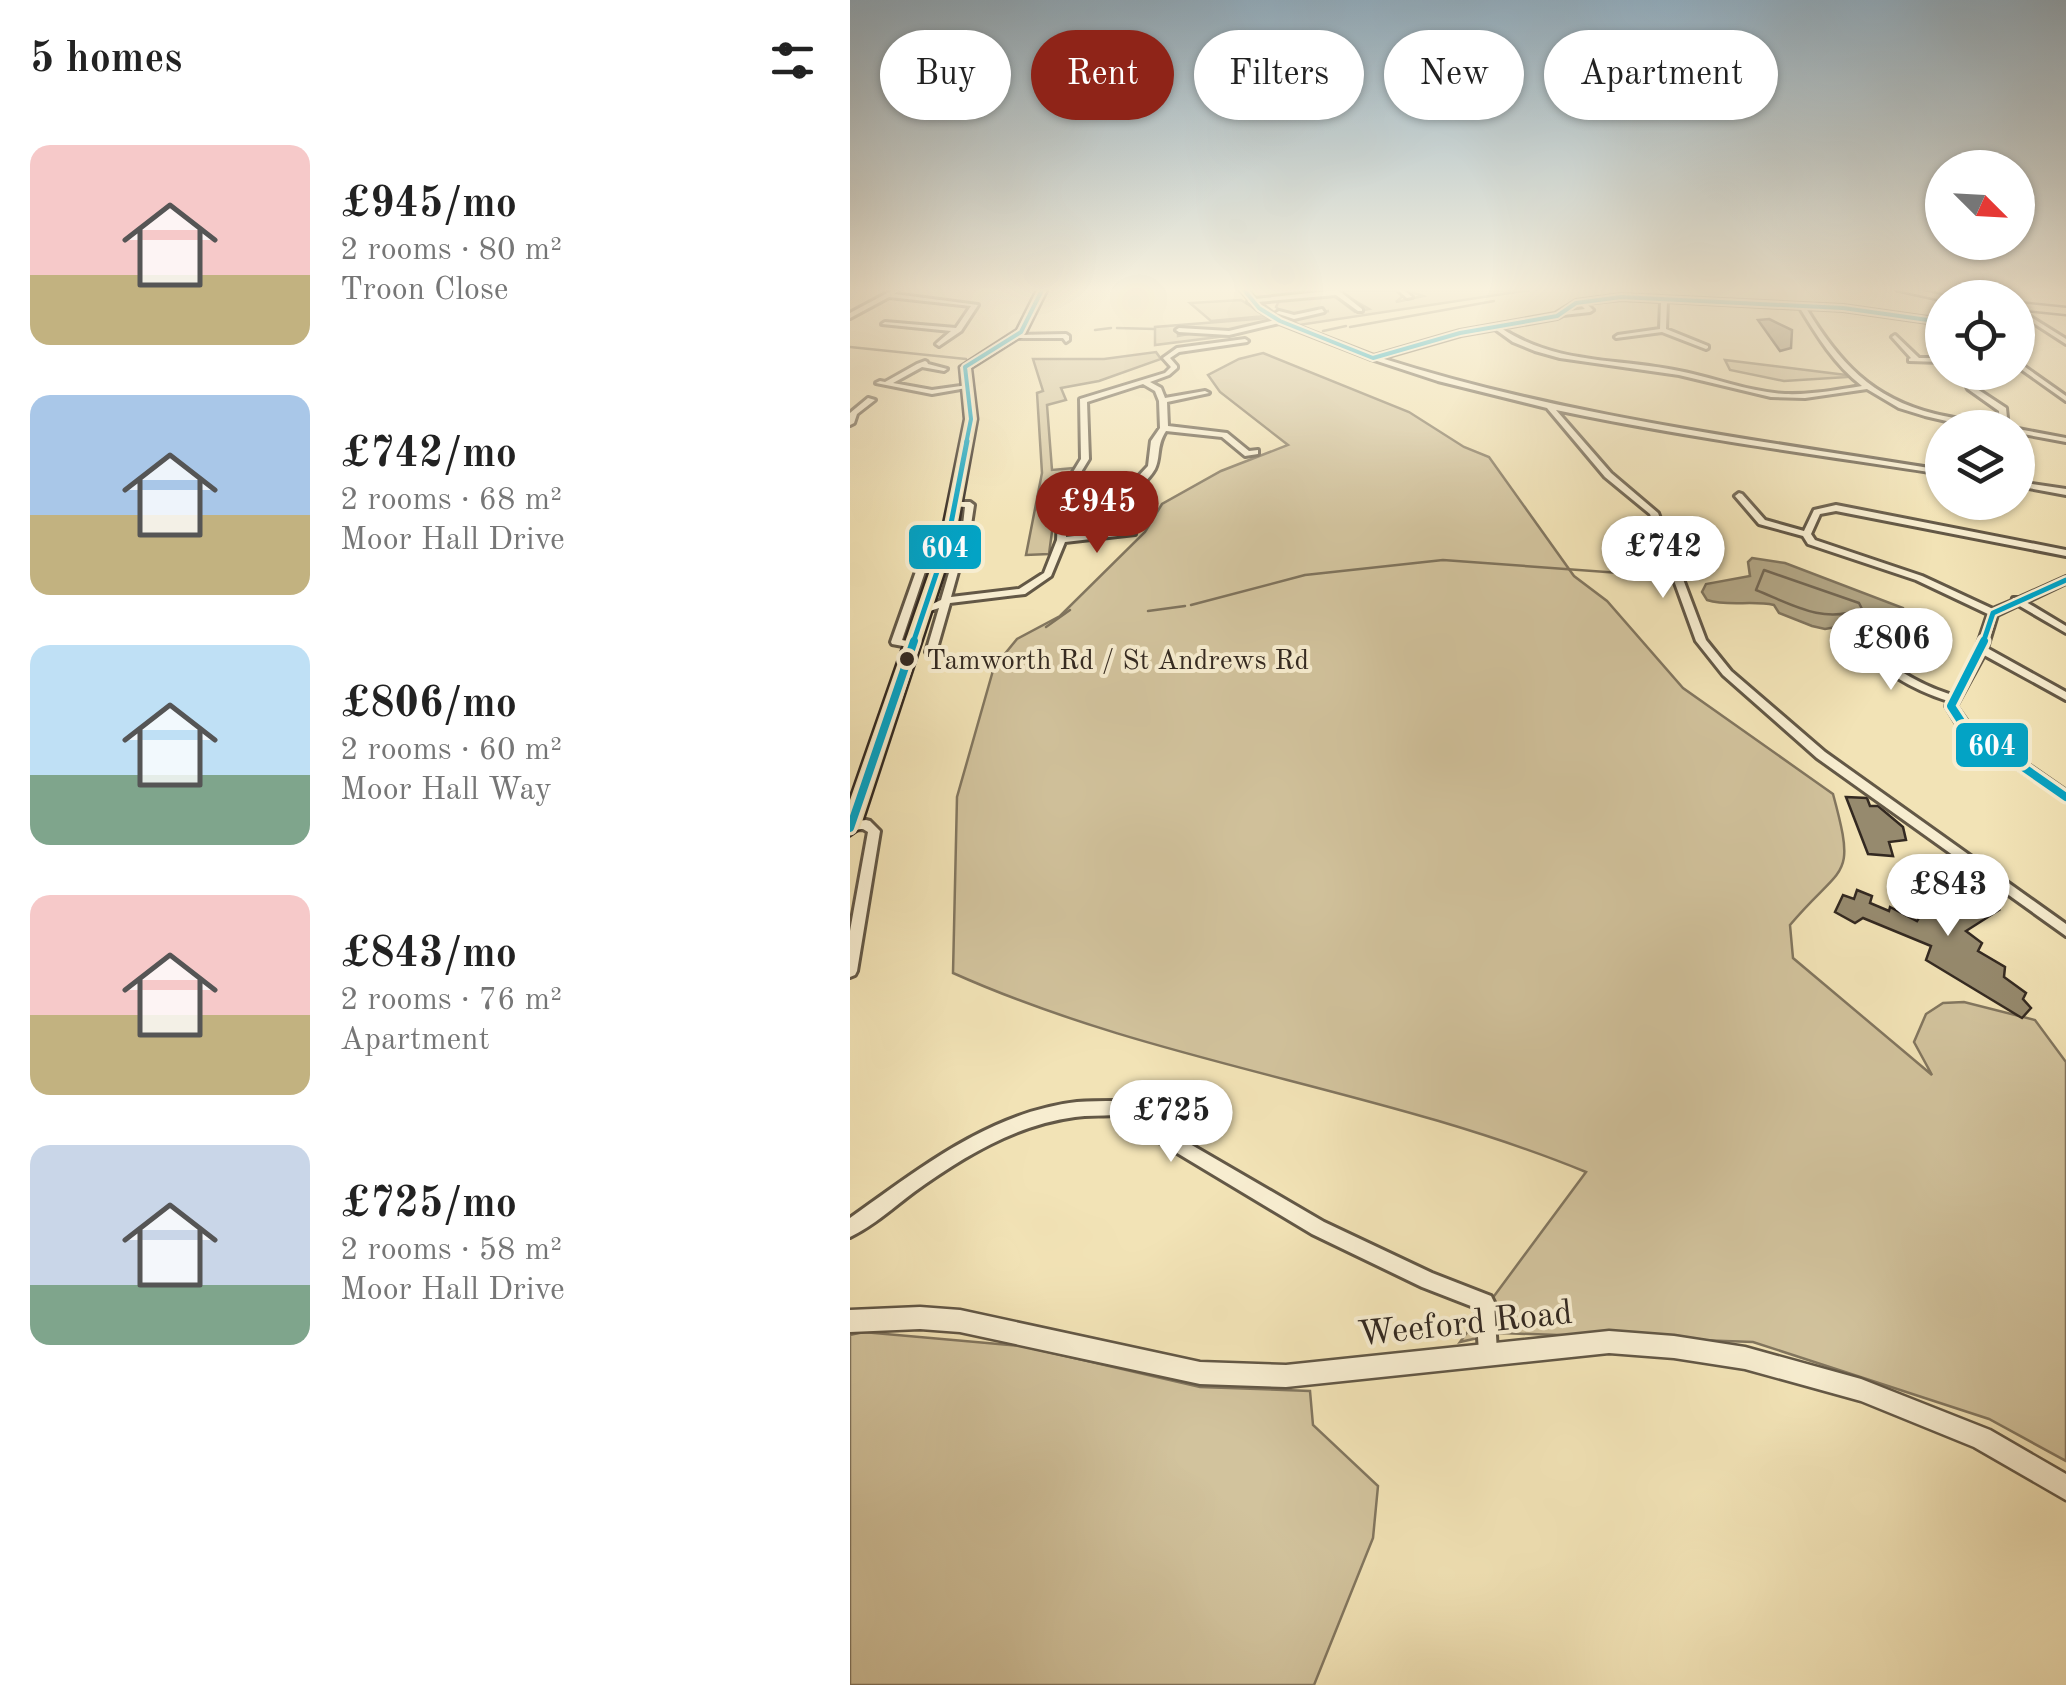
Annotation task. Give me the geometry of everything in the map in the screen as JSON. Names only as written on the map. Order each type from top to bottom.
[{"type":"main road","points":[[850,827],[856,788],[935,602],[971,419],[968,369]]},
{"type":"street","points":[[913,369],[883,384],[932,392],[968,387]]},
{"type":"street","points":[[935,602],[1031,588],[1048,574],[1061,540],[1062,502],[1084,459],[1080,404],[1146,382],[1172,369]]},
{"type":"street","points":[[1405,369],[1459,387],[1550,407],[1925,469]]},
{"type":"street","points":[[1645,369],[1791,396],[1867,387]]},
{"type":"street","points":[[1848,369],[1867,387],[1925,416]]},
{"type":"street","points":[[2035,376],[2066,399]]},
{"type":"street","points":[[1062,502],[1113,496],[1137,483],[1152,467],[1155,441],[1164,428],[1163,401],[1158,390],[1146,382]]},
{"type":"street","points":[[1975,390],[2004,410]]},
{"type":"street","points":[[1163,401],[1205,393]]},
{"type":"street","points":[[850,423],[854,413],[871,400]]},
{"type":"street","points":[[1550,407],[1608,475],[1654,513],[1700,641],[1727,674],[1821,755],[2066,931]]},
{"type":"street","points":[[1164,428],[1224,435],[1248,454],[1255,452]]},
{"type":"street","points":[[2035,434],[2066,440]]},
{"type":"street","points":[[2035,487],[2066,492]]},
{"type":"street","points":[[1738,496],[1762,522],[1807,534],[1816,544],[1925,581],[1993,614]]},
{"type":"street","points":[[936,647],[935,602],[970,504],[956,504]]},
{"type":"street","points":[[1807,534],[1820,509],[1836,508],[2066,552]]},
{"type":"street","points":[[1061,540],[1132,532]]},
{"type":"street","points":[[914,645],[896,642],[930,544],[948,539]]},
{"type":"street","points":[[2066,580],[1993,614],[1981,650],[1952,699],[1952,712],[1964,726],[2066,797]]},
{"type":"street","points":[[2016,600],[2066,630]]},
{"type":"street","points":[[1862,642],[1892,670],[1927,691],[1952,699]]},
{"type":"street","points":[[1981,650],[2066,697]]},
{"type":"street","points":[[850,827],[866,824],[874,830],[850,971]]},
{"type":"street","points":[[850,1228],[991,1134],[1044,1112],[1078,1106],[1116,1108],[1318,1228],[1485,1302],[1488,1352]]},
{"type":"street","name":"Weeford Road","points":[[850,1321],[920,1318],[976,1324],[1045,1336],[1137,1363],[1200,1374],[1286,1376],[1609,1342],[1745,1358],[1861,1390],[1982,1438],[2066,1488]]},
{"type":"shaded area","points":[[1036,369],[1134,369],[1061,388],[1066,400],[1047,405],[1052,470],[1074,468],[1057,495],[1049,554],[1026,555],[1042,473],[1037,393],[1043,391]]},
{"type":"shaded area","points":[[1220,369],[1302,369],[1409,412],[1464,447],[1489,457],[1574,576],[1607,601],[1683,688],[1833,794],[1844,858],[1833,879],[1790,925],[1793,958],[1932,1075],[1914,1042],[1926,1014],[1943,1003],[1964,1002],[2035,1020],[2066,1062],[2066,1461],[1989,1419],[1753,1342],[1500,1333],[1460,1342],[1586,1172],[1429,1118],[1109,1031],[953,973],[957,797],[994,667],[1017,639],[1060,616],[1145,532],[1162,504],[1221,471],[1288,445],[1220,392],[1208,375]]},
{"type":"shaded area","points":[[1795,369],[1848,377],[1784,381],[1730,370]]},
{"type":"shaded area","points":[[863,1332],[1022,1346],[1200,1387],[1310,1391],[1313,1425],[1378,1486],[1373,1538],[1314,1685],[850,1685],[850,1335]]},
{"type":"water","points":[[1752,558],[1785,563],[1903,608],[1912,622],[1886,633],[1865,622],[1825,629],[1779,613],[1774,605],[1707,600],[1702,592],[1706,584],[1750,576],[1748,562]]},
{"type":"building","points":[[1846,797],[1867,798],[1870,806],[1878,806],[1903,827],[1906,840],[1889,842],[1893,856],[1868,854]]},
{"type":"building","points":[[1964,881],[1993,897],[1987,901],[1999,910],[1966,931],[1982,943],[1978,951],[2005,967],[2004,977],[2026,993],[2023,999],[2031,1008],[2022,1018],[1926,960],[1931,946],[1863,918],[1855,923],[1835,912],[1843,895],[1854,899],[1857,890],[1872,896],[1870,903],[1889,911],[1890,907],[1917,921],[1924,910]]},
{"type":"waterway","points":[[1191,605],[1305,575],[1443,560],[1661,576]]},
{"type":"waterway","points":[[1148,611],[1185,606]]},
{"type":"waterway","points":[[1046,627],[1070,610]]},
{"type":"transit line","name":"604","points":[[850,828],[948,539],[971,419],[965,369]]},
{"type":"transit line","name":"604","points":[[2066,580],[1993,613],[1978,659],[1951,706],[1964,726],[2066,797]]},
{"type":"place","name":"Tamworth Rd / St Andrews Rd","points":[[907,659]]}]
